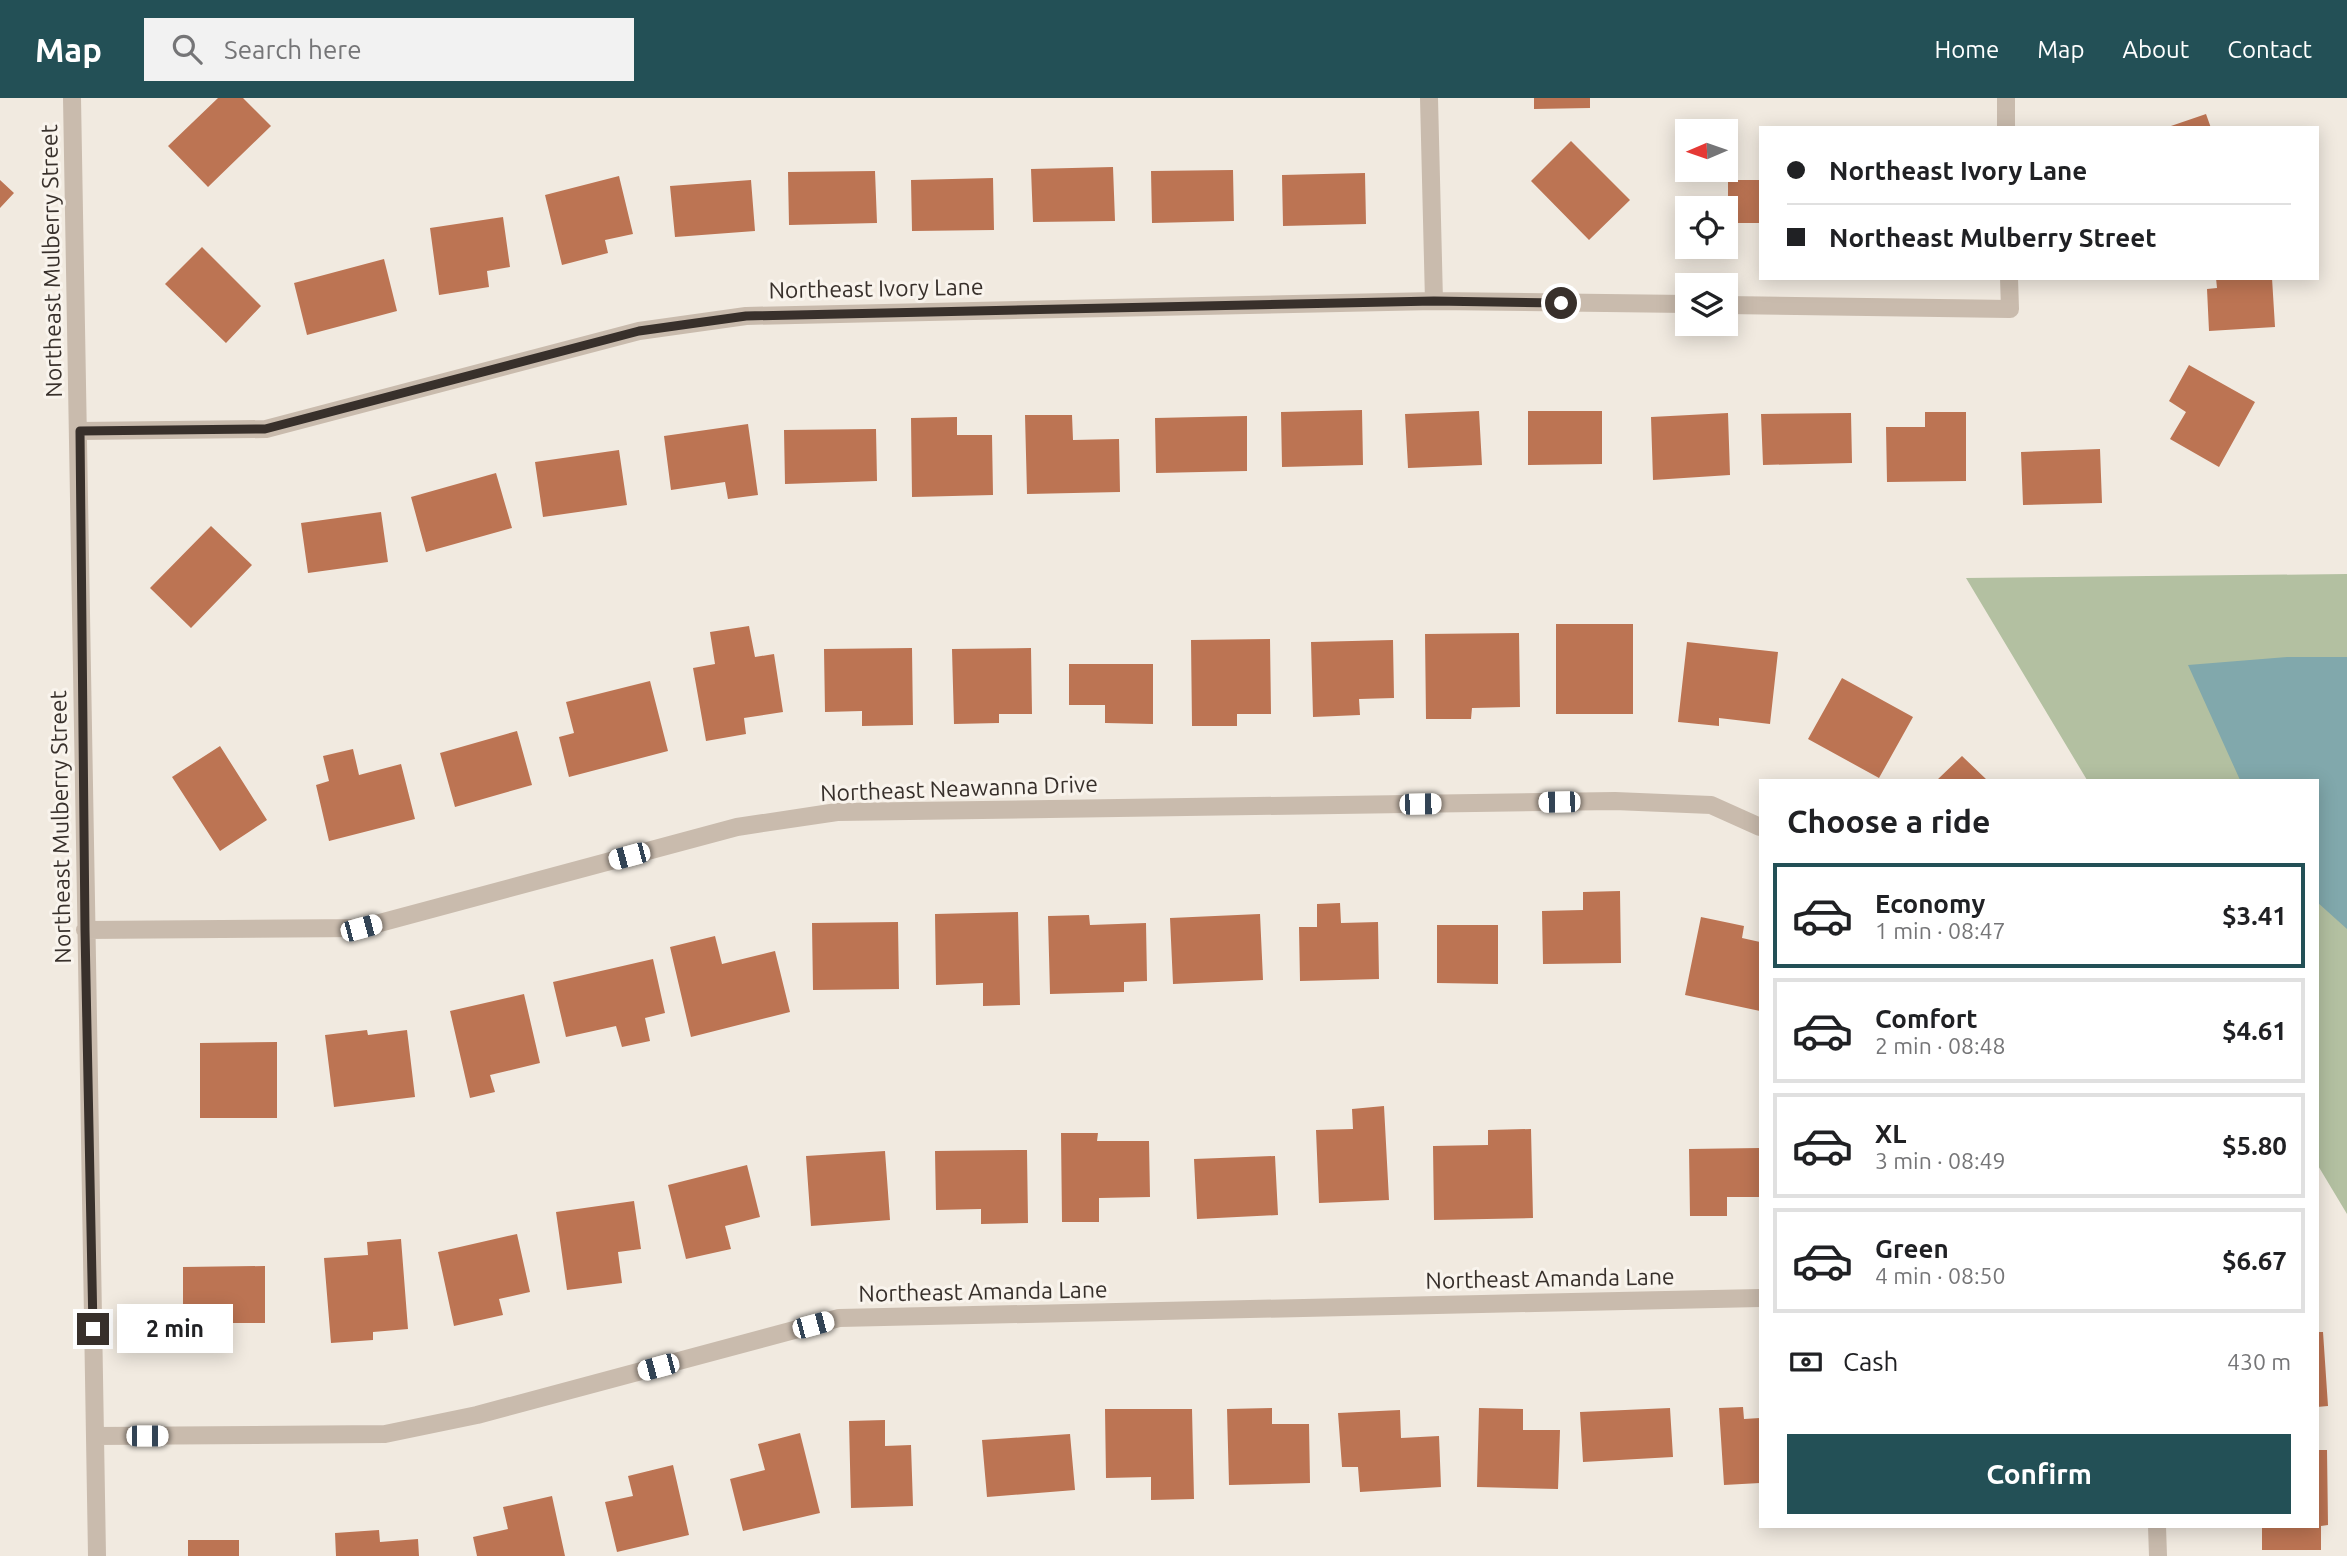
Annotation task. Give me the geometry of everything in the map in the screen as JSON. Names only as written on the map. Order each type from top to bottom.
[{"type":"street","name":"Northeast Mulberry Street","points":[[72,98],[80,431],[85,930],[97,1556]]},
{"type":"street","points":[[1429,98],[1434,301]]},
{"type":"street","points":[[2006,98],[2006,126]]},
{"type":"street","points":[[1738,305],[2010,309],[2009,280]]},
{"type":"street","name":"Northeast Ivory Lane","points":[[80,431],[265,429],[639,331],[746,316],[1434,301],[1675,304]]},
{"type":"street","name":"Northeast Neawanna Drive","points":[[85,930],[361,928],[737,827],[837,812],[1615,801],[1711,805],[1759,827]]},
{"type":"street","name":"Northeast Amanda Lane","points":[[95,1436],[385,1434],[477,1415],[839,1318],[1759,1298]]},
{"type":"street","points":[[2157,1528],[2158,1556]]},
{"type":"green space","points":[[2347,574],[2347,1214],[2319,1167],[2319,779],[2086,779],[1966,578]]},
{"type":"water","points":[[2287,657],[2347,657],[2347,929],[2319,904],[2319,779],[2240,779],[2188,665]]},
{"type":"building","points":[[218,98],[243,98],[271,126],[208,187],[168,146]]},
{"type":"building","points":[[1534,98],[1590,98],[1590,108],[1534,109]]},
{"type":"building","points":[[2206,114],[2210,126],[2171,126]]},
{"type":"building","points":[[1571,141],[1630,200],[1589,240],[1531,181]]},
{"type":"building","points":[[1113,167],[1115,221],[1033,222],[1031,169]]},
{"type":"building","points":[[1233,170],[1234,221],[1152,223],[1151,171]]},
{"type":"building","points":[[875,171],[877,223],[789,225],[788,172]]},
{"type":"building","points":[[1365,173],[1366,224],[1283,226],[1282,175]]},
{"type":"building","points":[[619,176],[633,234],[605,240],[608,253],[562,265],[545,195]]},
{"type":"building","points":[[993,178],[994,230],[912,231],[911,180]]},
{"type":"building","points":[[0,180],[14,193],[0,208]]},
{"type":"building","points":[[751,180],[755,231],[675,237],[670,186]]},
{"type":"building","points":[[1759,180],[1759,223],[1738,223],[1738,196],[1728,196],[1728,182]]},
{"type":"building","points":[[503,217],[510,267],[487,271],[489,287],[439,295],[430,228]]},
{"type":"building","points":[[202,247],[261,306],[226,343],[165,284]]},
{"type":"building","points":[[384,259],[397,311],[307,335],[294,283]]},
{"type":"building","points":[[2216,280],[2272,280],[2275,327],[2209,331],[2207,289],[2217,288]]},
{"type":"building","points":[[2189,365],[2255,402],[2219,467],[2170,439],[2186,412],[2169,401]]},
{"type":"building","points":[[1362,410],[1363,465],[1282,467],[1281,412]]},
{"type":"building","points":[[1479,411],[1482,465],[1408,468],[1405,414]]},
{"type":"building","points":[[1528,411],[1602,411],[1602,464],[1528,465]]},
{"type":"building","points":[[1925,412],[1966,412],[1966,481],[1887,482],[1886,427],[1925,427]]},
{"type":"building","points":[[1728,413],[1730,475],[1653,480],[1651,417]]},
{"type":"building","points":[[1851,413],[1852,463],[1763,465],[1761,414]]},
{"type":"building","points":[[1025,415],[1072,415],[1073,440],[1119,439],[1120,492],[1027,494]]},
{"type":"building","points":[[1247,416],[1247,471],[1156,473],[1155,418]]},
{"type":"building","points":[[957,417],[957,435],[992,435],[993,495],[912,497],[911,418]]},
{"type":"building","points":[[748,424],[758,495],[728,499],[725,482],[671,490],[664,436]]},
{"type":"building","points":[[876,429],[877,481],[785,484],[784,430]]},
{"type":"building","points":[[2100,449],[2102,503],[2023,505],[2021,452]]},
{"type":"building","points":[[619,450],[627,505],[543,517],[535,462]]},
{"type":"building","points":[[496,473],[512,528],[426,552],[411,497]]},
{"type":"building","points":[[381,512],[388,562],[308,573],[301,523]]},
{"type":"building","points":[[211,526],[252,565],[191,628],[150,588]]},
{"type":"building","points":[[1556,624],[1633,624],[1633,714],[1556,714]]},
{"type":"building","points":[[749,626],[755,657],[774,654],[783,712],[744,718],[746,734],[706,741],[693,668],[715,664],[710,632]]},
{"type":"building","points":[[1519,633],[1520,707],[1472,708],[1471,719],[1426,719],[1425,634]]},
{"type":"building","points":[[1270,639],[1271,714],[1237,714],[1237,726],[1192,726],[1191,640]]},
{"type":"building","points":[[1393,640],[1394,698],[1359,699],[1360,715],[1313,717],[1311,642]]},
{"type":"building","points":[[1687,642],[1778,652],[1770,724],[1719,718],[1719,726],[1678,722]]},
{"type":"building","points":[[912,648],[913,725],[862,726],[862,711],[825,712],[824,649]]},
{"type":"building","points":[[1031,648],[1032,714],[999,714],[999,723],[954,724],[952,649]]},
{"type":"building","points":[[1069,664],[1153,664],[1153,724],[1105,723],[1105,705],[1069,705]]},
{"type":"building","points":[[1842,678],[1913,717],[1879,778],[1808,739]]},
{"type":"building","points":[[650,681],[668,751],[569,777],[559,737],[574,733],[566,702]]},
{"type":"building","points":[[517,731],[532,785],[455,807],[440,753]]},
{"type":"building","points":[[220,746],[267,820],[220,851],[172,777]]},
{"type":"building","points":[[353,749],[359,775],[401,764],[415,819],[329,841],[316,785],[329,781],[323,756]]},
{"type":"building","points":[[1962,756],[1986,779],[1938,779]]},
{"type":"building","points":[[1620,891],[1621,963],[1543,964],[1542,911],[1583,910],[1583,892]]},
{"type":"building","points":[[1340,903],[1341,923],[1378,922],[1379,979],[1300,981],[1299,927],[1317,927],[1317,904]]},
{"type":"building","points":[[1018,912],[1020,1005],[983,1006],[983,983],[936,985],[935,914]]},
{"type":"building","points":[[1260,914],[1263,980],[1173,984],[1170,918]]},
{"type":"building","points":[[1089,915],[1090,925],[1146,923],[1147,981],[1124,982],[1124,992],[1050,994],[1048,916]]},
{"type":"building","points":[[1701,917],[1744,926],[1742,938],[1759,942],[1759,1011],[1685,995]]},
{"type":"building","points":[[898,922],[899,989],[813,990],[812,923]]},
{"type":"building","points":[[1437,925],[1498,925],[1498,984],[1437,983]]},
{"type":"building","points":[[715,936],[722,964],[775,951],[790,1012],[691,1037],[670,947]]},
{"type":"building","points":[[653,959],[665,1013],[645,1018],[650,1041],[622,1047],[616,1026],[566,1037],[553,982]]},
{"type":"building","points":[[524,994],[540,1063],[490,1075],[495,1092],[470,1098],[450,1011]]},
{"type":"building","points":[[367,1030],[368,1035],[407,1030],[415,1097],[334,1107],[325,1035]]},
{"type":"building","points":[[277,1042],[277,1118],[200,1118],[200,1043]]},
{"type":"building","points":[[1384,1106],[1389,1200],[1319,1203],[1316,1130],[1353,1129],[1352,1109]]},
{"type":"building","points":[[1531,1129],[1533,1218],[1434,1220],[1433,1146],[1488,1145],[1488,1130]]},
{"type":"building","points":[[1061,1133],[1098,1133],[1097,1141],[1149,1141],[1150,1197],[1099,1198],[1099,1222],[1062,1222]]},
{"type":"building","points":[[1759,1148],[1759,1197],[1727,1197],[1727,1216],[1690,1216],[1689,1149]]},
{"type":"building","points":[[1027,1150],[1028,1223],[981,1224],[981,1209],[936,1210],[935,1151]]},
{"type":"building","points":[[885,1151],[890,1220],[811,1226],[806,1156]]},
{"type":"building","points":[[1275,1156],[1278,1215],[1197,1219],[1194,1159]]},
{"type":"building","points":[[747,1165],[760,1217],[725,1226],[731,1249],[686,1259],[668,1185]]},
{"type":"building","points":[[634,1201],[641,1249],[618,1252],[622,1283],[567,1290],[556,1212]]},
{"type":"building","points":[[517,1234],[530,1292],[499,1299],[503,1315],[454,1326],[438,1252]]},
{"type":"building","points":[[401,1239],[408,1329],[373,1332],[373,1340],[331,1343],[324,1258],[368,1255],[367,1242]]},
{"type":"building","points":[[265,1266],[265,1323],[230,1323],[230,1343],[183,1344],[183,1267]]},
{"type":"building","points":[[2319,1332],[2323,1332],[2328,1406],[2319,1407]]},
{"type":"building","points":[[1743,1407],[1744,1419],[1759,1418],[1759,1483],[1724,1485],[1719,1408]]},
{"type":"building","points":[[1272,1408],[1272,1424],[1309,1424],[1310,1483],[1229,1485],[1227,1409]]},
{"type":"building","points":[[1479,1408],[1523,1409],[1523,1430],[1560,1430],[1558,1489],[1477,1487]]},
{"type":"building","points":[[1670,1408],[1673,1457],[1583,1462],[1580,1412]]},
{"type":"building","points":[[1105,1409],[1192,1409],[1194,1499],[1151,1500],[1151,1477],[1106,1478]]},
{"type":"building","points":[[1400,1410],[1401,1438],[1439,1436],[1441,1487],[1360,1492],[1358,1467],[1342,1467],[1338,1413]]},
{"type":"building","points":[[885,1420],[885,1446],[911,1445],[913,1506],[851,1508],[849,1421]]},
{"type":"building","points":[[800,1433],[820,1513],[743,1531],[730,1479],[765,1470],[758,1444]]},
{"type":"building","points":[[1070,1434],[1075,1490],[987,1497],[982,1440]]},
{"type":"building","points":[[2319,1450],[2327,1450],[2328,1525],[2321,1526],[2321,1550],[2262,1550],[2262,1528],[2319,1528]]},
{"type":"building","points":[[673,1465],[689,1535],[617,1552],[605,1502],[633,1496],[628,1476]]},
{"type":"building","points":[[552,1496],[565,1556],[477,1556],[473,1537],[508,1529],[503,1507]]},
{"type":"building","points":[[379,1530],[380,1542],[418,1539],[419,1556],[336,1556],[335,1533]]},
{"type":"building","points":[[188,1540],[239,1540],[239,1556],[188,1556]]},
{"type":"route","points":[[93,1329],[85,930],[80,431],[265,429],[639,331],[746,316],[1434,301],[1561,303]]}]
